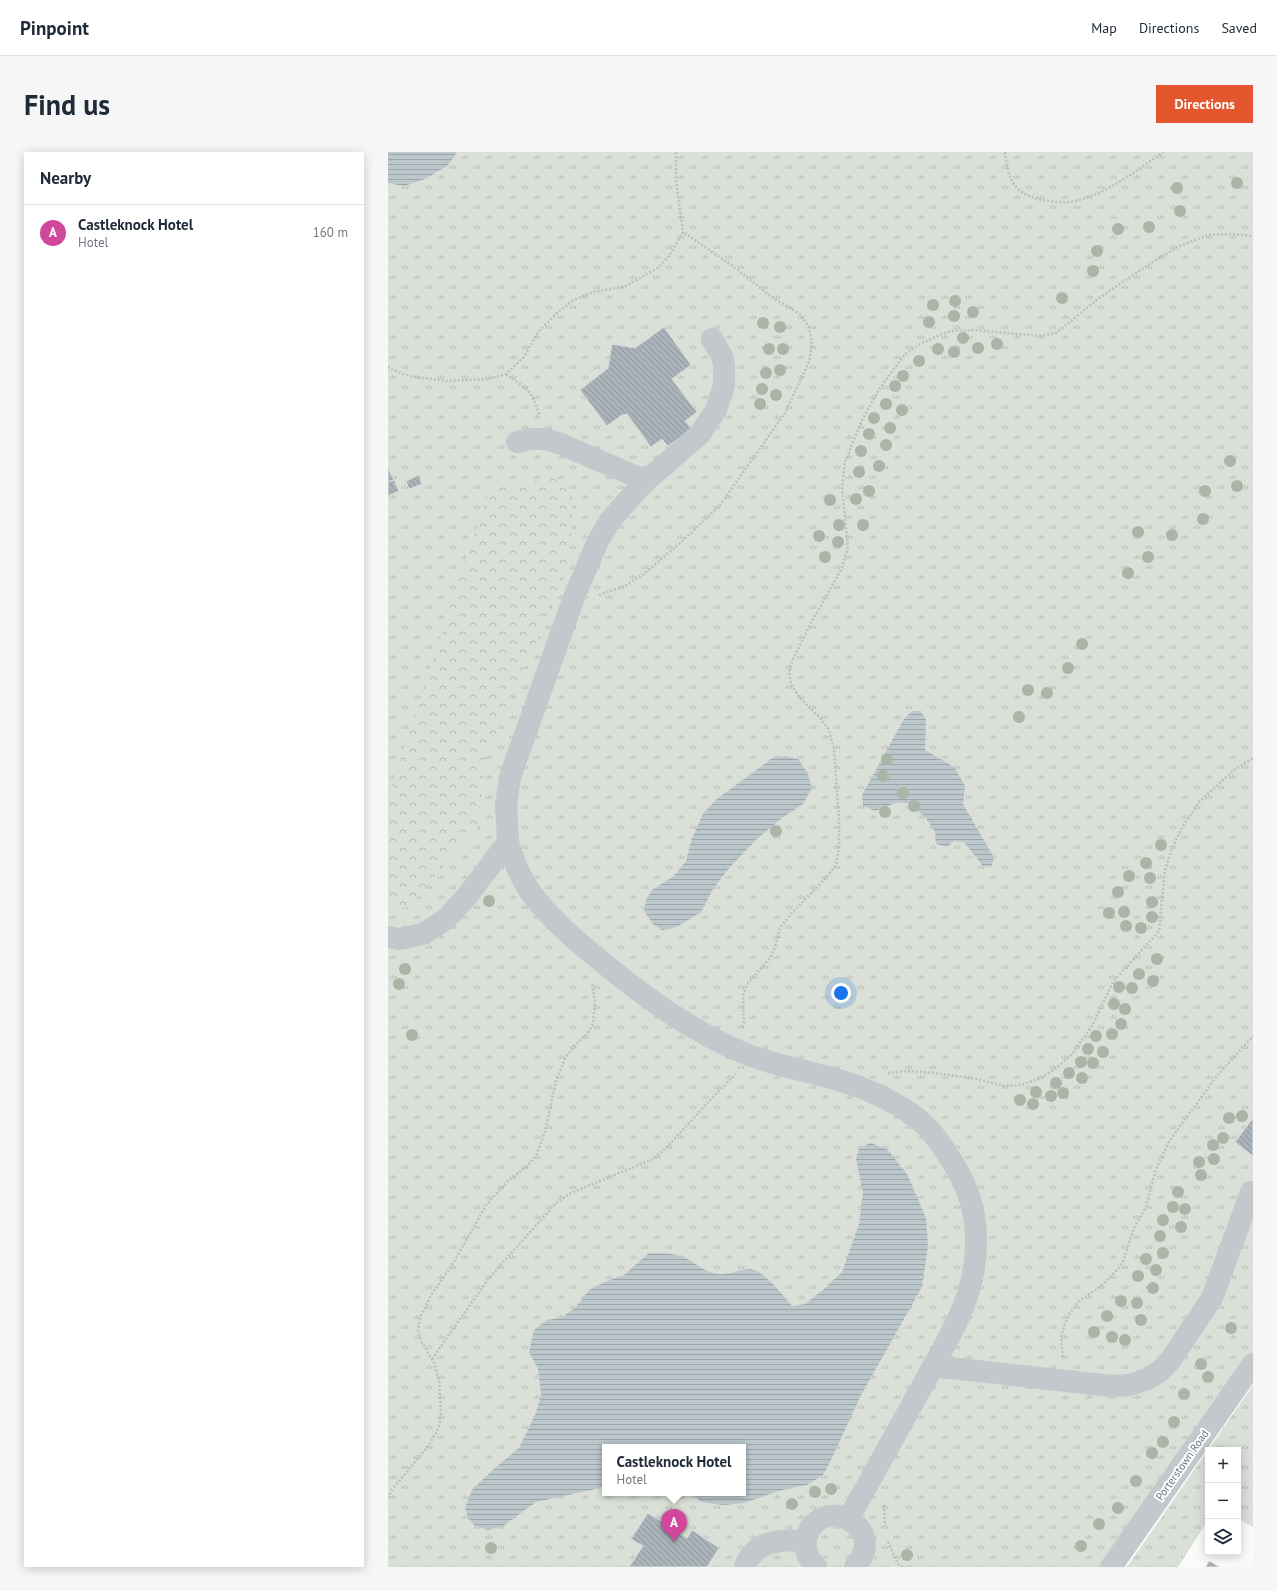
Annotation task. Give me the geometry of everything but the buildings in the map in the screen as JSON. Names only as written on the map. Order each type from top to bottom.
[{"type":"street","points":[[712,338],[722,356],[724,366],[724,385],[716,410],[700,434],[646,481],[609,522],[597,543],[573,600],[510,777],[506,805],[508,842],[517,869],[529,890],[571,937],[668,1013],[733,1047],[762,1059],[860,1087],[898,1104],[919,1120],[937,1138],[960,1174],[974,1212],[977,1236],[975,1260],[965,1305],[849,1518]]},
{"type":"street","points":[[517,442],[531,439],[546,439],[646,481]]},
{"type":"street","points":[[388,937],[399,939],[423,934],[446,919],[468,895],[508,842]]},
{"type":"street","points":[[933,1366],[1064,1382],[1111,1386],[1130,1385],[1147,1379],[1159,1372],[1170,1361],[1212,1298],[1251,1192]]},
{"type":"street","name":"Porterstown Road","points":[[1112,1567],[1253,1364]]},
{"type":"street","points":[[816,1567],[809,1559],[806,1551],[808,1532],[821,1518],[840,1515],[849,1518],[860,1528],[865,1542],[862,1565]]},
{"type":"street","points":[[745,1567],[751,1555],[757,1549],[765,1545],[791,1540],[806,1542]]},
{"type":"path","points":[[389,368],[409,376],[446,381],[489,379],[506,374],[524,357],[538,332],[558,312],[574,300],[593,292],[626,286],[659,267],[669,256],[683,232],[676,180],[676,152]]},
{"type":"path","points":[[1005,152],[1009,174],[1016,189],[1033,198],[1068,202],[1083,199],[1117,182],[1163,152]]},
{"type":"path","points":[[733,1047],[744,1023],[743,995],[748,983],[770,958],[775,947],[780,928],[836,865],[839,848],[839,819],[834,749],[828,728],[800,698],[791,684],[789,672],[792,661],[842,568],[848,547],[842,489],[845,462],[862,420],[878,392],[905,354],[920,344],[940,335],[951,331],[974,330],[1039,336],[1056,333],[1099,298],[1151,263],[1178,247],[1208,235],[1232,234],[1253,236]]},
{"type":"path","points":[[506,374],[528,389],[535,399],[546,439]]},
{"type":"path","points":[[887,1073],[908,1070],[935,1073],[976,1079],[1004,1086],[1021,1085],[1041,1078],[1059,1066],[1072,1054],[1092,1026],[1113,982],[1159,930],[1165,870],[1173,846],[1182,828],[1200,802],[1234,770],[1253,758]]},
{"type":"path","points":[[388,1498],[391,1491],[422,1455],[439,1427],[441,1412],[439,1380],[432,1359],[421,1341],[418,1330],[420,1318],[432,1295],[454,1262],[486,1205],[508,1181],[526,1167],[536,1156],[545,1132],[556,1080],[566,1057],[575,1045],[588,1033],[593,1024],[595,1003],[584,947]]},
{"type":"path","points":[[1064,1382],[1061,1340],[1064,1326],[1069,1314],[1080,1300],[1100,1287],[1120,1266],[1126,1254],[1134,1228],[1146,1207],[1156,1169],[1170,1140],[1216,1077],[1253,1036]]},
{"type":"path","points":[[432,1359],[489,1278],[556,1204],[571,1193],[653,1159],[667,1148],[713,1097],[739,1071],[762,1059]]},
{"type":"path","points":[[884,1503],[885,1529]]},
{"type":"path","points":[[888,1540],[898,1564],[903,1567]]},
{"type":"green space","points":[[388,152],[1253,152],[1253,1359],[1106,1567],[388,1567]]},
{"type":"green space","points":[[551,476],[572,495],[572,528],[565,576],[486,755],[477,828],[407,908],[388,908],[388,797],[487,496],[497,480],[514,487]]},
{"type":"green space","points":[[1253,1385],[1253,1527],[1241,1521],[1241,1447],[1210,1447]]},
{"type":"green space","points":[[1205,1454],[1205,1525],[1178,1567],[1127,1567]]},
{"type":"shaded area","points":[[388,152],[456,152],[455,156],[447,166],[425,179],[404,186],[388,183]]},
{"type":"shaded area","points":[[912,711],[921,711],[926,720],[925,750],[954,767],[965,786],[963,804],[994,858],[991,867],[983,866],[964,842],[954,841],[947,847],[936,844],[935,832],[926,818],[910,804],[898,802],[875,811],[863,806],[862,795],[904,719]]},
{"type":"shaded area","points":[[785,756],[798,759],[807,772],[812,788],[803,804],[782,818],[757,839],[731,866],[713,889],[701,912],[677,927],[662,930],[653,924],[644,911],[646,900],[652,890],[674,876],[686,861],[692,838],[703,814],[717,799],[771,759]]},
{"type":"shaded area","points":[[871,1143],[888,1150],[907,1174],[926,1218],[928,1246],[922,1287],[861,1395],[823,1475],[807,1485],[782,1490],[744,1503],[723,1505],[702,1502],[693,1496],[746,1496],[746,1444],[602,1444],[602,1487],[536,1502],[503,1526],[488,1530],[475,1526],[468,1518],[465,1508],[472,1490],[519,1448],[536,1413],[541,1395],[538,1369],[529,1352],[534,1330],[547,1320],[561,1318],[575,1308],[589,1290],[624,1275],[649,1253],[681,1256],[705,1270],[718,1274],[728,1274],[753,1269],[772,1283],[792,1306],[805,1304],[842,1272],[859,1224],[863,1192],[856,1159],[859,1148]]},
{"type":"place","name":"Castleknock Hotel","points":[[674,1542]]}]
